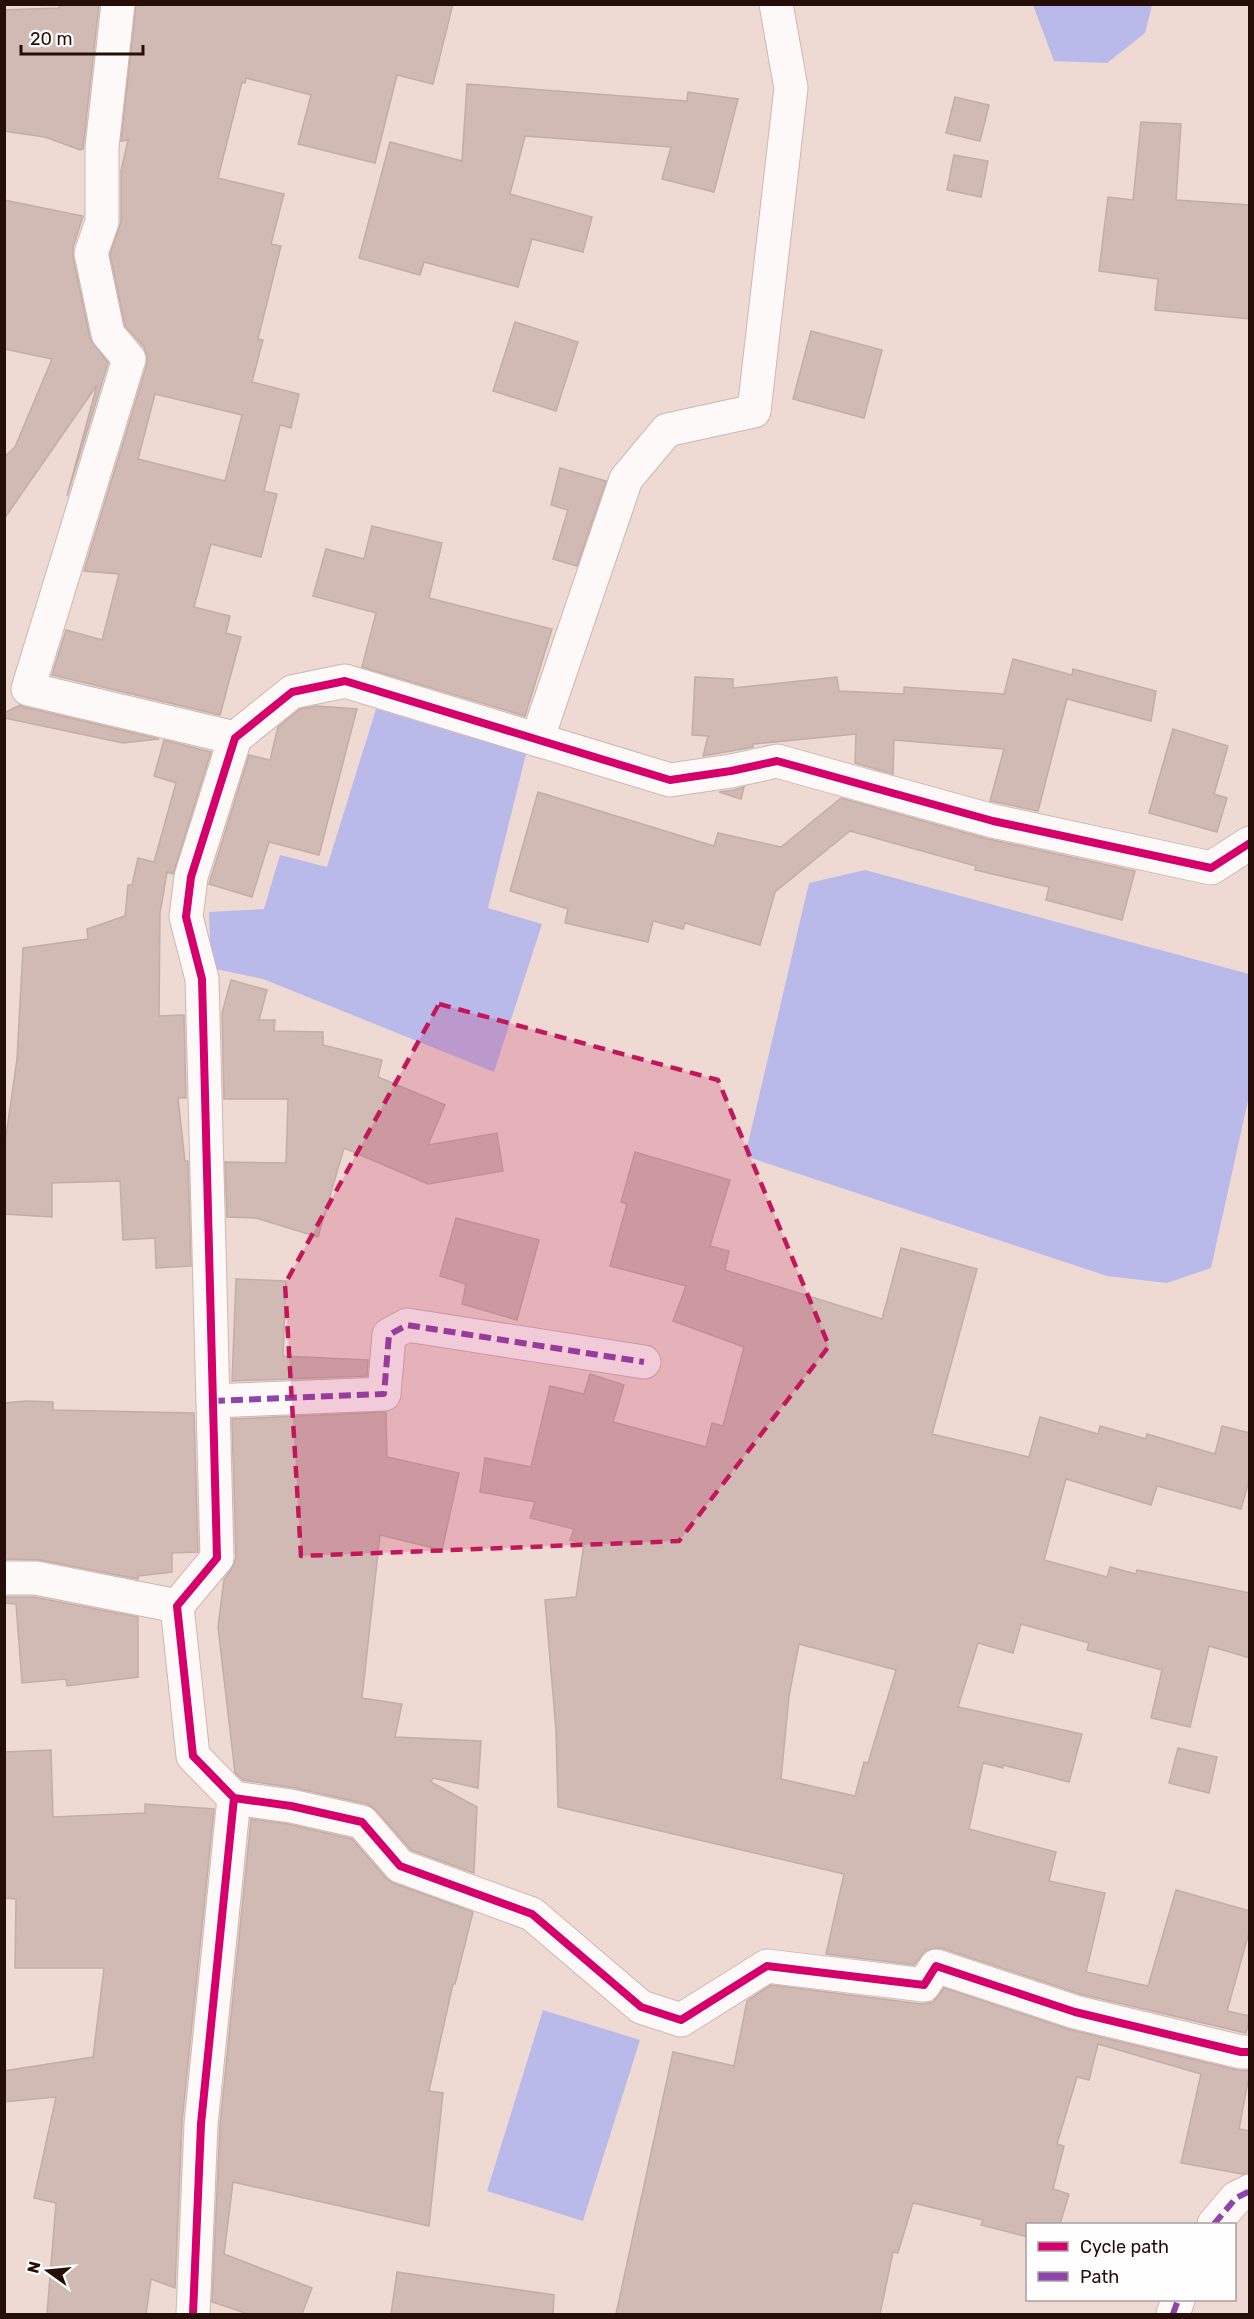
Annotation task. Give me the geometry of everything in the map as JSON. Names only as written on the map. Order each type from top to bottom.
[{"type":"street","points":[[118,4],[102,147],[102,222],[92,253],[108,334],[129,359],[16,685],[235,738]]},
{"type":"street","points":[[537,740],[626,479],[667,430],[754,411],[791,88],[777,4]]},
{"type":"street","points":[[1250,843],[1211,868],[993,822],[777,761],[731,771],[670,780],[345,681],[292,693],[235,738],[191,877],[186,917],[202,979],[217,1558],[177,1606],[193,1756],[234,1798],[291,1806],[362,1822],[400,1866],[532,1914],[641,2007],[681,2020],[767,1966],[924,1985],[936,1966],[1075,2013],[1241,2052],[1250,2052]]},
{"type":"street","points":[[213,1401],[384,1394],[389,1335],[407,1325],[644,1362]]},
{"type":"street","points":[[4,1578],[36,1578],[177,1606]]},
{"type":"street","points":[[193,2314],[201,2124],[234,1798]]},
{"type":"street","points":[[1215,2223],[1236,2198],[1250,2191]]},
{"type":"highlighted area","points":[[439,1004],[718,1080],[829,1346],[679,1541],[301,1556],[285,1284]]},
{"type":"water","points":[[1033,4],[1152,5],[1145,33],[1107,63],[1054,61]]},
{"type":"water","points":[[376,709],[526,754],[488,908],[542,924],[494,1072],[263,979],[211,968],[209,912],[264,909],[280,855],[327,867]]},
{"type":"water","points":[[865,870],[1249,974],[1249,1096],[1211,1268],[1167,1283],[1107,1276],[745,1156],[809,883]]},
{"type":"water","points":[[543,2010],[640,2040],[583,2221],[487,2191]]},
{"type":"building","points":[[60,4],[99,4],[83,149],[80,150],[45,137],[4,131],[4,10],[59,8]]},
{"type":"building","points":[[136,4],[453,4],[433,84],[397,75],[375,163],[298,144],[311,95],[246,78],[245,83],[242,82],[218,178],[284,194],[271,244],[281,246],[258,339],[263,340],[252,382],[299,394],[291,428],[280,425],[264,491],[277,494],[261,557],[211,544],[194,607],[230,616],[226,633],[241,637],[220,715],[52,675],[66,630],[102,640],[119,574],[84,571],[147,364],[144,347],[125,326],[110,254],[121,222],[121,171],[128,140],[121,141]],"holes":[[[155,394],[242,415],[225,481],[138,459]]]},
{"type":"building","points":[[467,84],[687,101],[688,92],[738,99],[714,192],[662,179],[671,147],[525,136],[510,194],[592,217],[583,252],[532,239],[518,287],[424,262],[420,275],[359,258],[390,142],[462,161]]},
{"type":"building","points":[[955,97],[989,105],[980,141],[946,133]]},
{"type":"building","points":[[1141,122],[1181,124],[1176,200],[1250,205],[1250,319],[1155,310],[1158,279],[1099,271],[1108,197],[1133,200]]},
{"type":"building","points":[[954,155],[988,161],[981,197],[947,190]]},
{"type":"building","points":[[4,200],[83,216],[73,247],[73,257],[90,338],[108,363],[67,496],[97,385],[4,519],[4,457],[15,447],[52,359],[4,349]]},
{"type":"building","points":[[515,322],[578,342],[556,411],[493,391]]},
{"type":"building","points":[[811,331],[882,350],[864,418],[793,399]]},
{"type":"building","points":[[560,468],[606,481],[577,566],[553,559],[568,510],[551,505]]},
{"type":"building","points":[[372,526],[442,543],[429,598],[552,629],[525,716],[362,667],[376,613],[313,596],[326,549],[364,559]]},
{"type":"building","points":[[1013,659],[1072,675],[1073,669],[1156,691],[1151,721],[1067,699],[1038,811],[990,801],[1004,749],[894,740],[893,774],[855,763],[856,734],[753,744],[753,747],[703,756],[708,736],[692,735],[695,677],[733,679],[733,688],[837,677],[839,691],[904,694],[904,687],[1004,694]]},
{"type":"building","points":[[20,705],[159,739],[123,743],[4,718],[4,713]]},
{"type":"building","points":[[317,706],[357,709],[319,855],[269,842],[252,897],[209,884],[249,755],[270,760],[278,727],[300,709]]},
{"type":"building","points":[[1173,729],[1228,746],[1214,794],[1227,798],[1217,832],[1149,813]]},
{"type":"building","points":[[164,740],[211,752],[173,874],[167,872],[160,913],[159,1016],[184,1015],[186,1098],[178,1098],[185,1161],[188,1161],[191,1266],[156,1268],[155,1238],[123,1240],[120,1181],[52,1183],[52,1217],[4,1214],[4,1150],[17,1059],[23,948],[88,939],[87,929],[125,916],[128,885],[132,885],[138,858],[154,862],[176,783],[154,776]]},
{"type":"building","points":[[744,787],[741,799],[719,792],[734,790]]},
{"type":"building","points":[[538,792],[714,846],[718,833],[781,847],[841,798],[988,839],[1135,871],[1122,920],[1046,900],[1049,887],[975,870],[976,866],[850,831],[775,892],[760,945],[685,923],[683,929],[653,921],[648,942],[565,923],[568,909],[510,891]]},
{"type":"building","points":[[231,980],[267,990],[259,1020],[275,1020],[274,1031],[323,1032],[323,1045],[382,1060],[378,1077],[445,1105],[428,1145],[497,1133],[503,1171],[428,1184],[344,1148],[318,1237],[256,1218],[227,1217],[225,1162],[286,1163],[288,1099],[224,1099],[222,1013]]},
{"type":"building","points":[[635,1152],[730,1180],[710,1246],[729,1251],[725,1270],[882,1319],[901,1248],[977,1269],[932,1434],[1029,1457],[1040,1417],[1098,1434],[1100,1426],[1146,1439],[1147,1434],[1215,1454],[1222,1426],[1250,1433],[1250,1477],[1241,1509],[1157,1486],[1151,1505],[1066,1479],[1044,1560],[1107,1577],[1110,1567],[1136,1574],[1137,1570],[1250,1593],[1250,1658],[1209,1646],[1190,1727],[1151,1718],[1162,1670],[1087,1650],[1089,1643],[1021,1624],[1013,1653],[978,1643],[958,1707],[1082,1734],[1069,1782],[1003,1765],[1003,1768],[983,1763],[969,1829],[1056,1852],[1049,1881],[1105,1893],[1086,1972],[1148,1986],[1176,1890],[1250,1911],[1250,1929],[1227,2011],[1250,2016],[1246,2033],[1080,1994],[941,1948],[926,1950],[914,1965],[826,1954],[844,1874],[558,1807],[556,1730],[545,1600],[576,1597],[584,1544],[570,1540],[574,1529],[530,1518],[535,1502],[480,1492],[485,1458],[531,1467],[550,1386],[584,1394],[590,1374],[624,1385],[613,1422],[706,1447],[712,1423],[723,1426],[744,1347],[673,1321],[686,1286],[610,1266],[627,1204],[621,1202]],"holes":[[[799,1644],[896,1670],[868,1763],[864,1762],[855,1796],[781,1779],[789,1696]]]},
{"type":"building","points":[[456,1218],[539,1240],[517,1320],[462,1304],[466,1284],[440,1276]]},
{"type":"building","points":[[236,1279],[286,1281],[283,1356],[368,1360],[367,1376],[232,1381]]},
{"type":"building","points":[[53,1402],[53,1410],[194,1413],[198,1552],[172,1553],[172,1572],[138,1576],[138,1579],[40,1560],[4,1559],[4,1403]]},
{"type":"building","points":[[386,1412],[387,1457],[459,1473],[442,1550],[380,1535],[362,1698],[402,1704],[395,1737],[481,1741],[478,1788],[433,1778],[431,1782],[477,1807],[474,1873],[411,1850],[376,1810],[367,1804],[295,1788],[243,1780],[235,1773],[218,1627],[224,1579],[236,1558],[232,1419]]},
{"type":"building","points":[[4,1597],[34,1597],[138,1617],[138,1677],[67,1686],[66,1679],[22,1683],[16,1604],[4,1603]]},
{"type":"building","points":[[1178,1748],[1217,1757],[1209,1793],[1169,1783]]},
{"type":"building","points":[[51,1750],[53,1817],[145,1813],[145,1804],[214,1809],[182,2122],[175,2288],[151,2279],[146,2314],[47,2314],[56,2203],[34,2198],[56,2097],[4,2102],[4,2071],[93,2057],[104,1968],[15,1968],[16,1899],[4,1898],[4,1752]]},
{"type":"building","points":[[251,1819],[288,1824],[352,1839],[393,1883],[473,1912],[455,1984],[453,1984],[429,2091],[443,2093],[429,2226],[233,2182],[224,2254],[312,2288],[302,2314],[248,2314],[212,2302],[220,2125]]},
{"type":"building","points":[[771,1985],[922,2004],[933,2002],[944,1988],[1071,2030],[1237,2070],[1250,2071],[1239,2129],[1250,2131],[1250,2173],[1242,2174],[1181,2163],[1201,2074],[1098,2044],[1089,2080],[1077,2077],[1057,2144],[1064,2146],[1053,2189],[1069,2194],[1060,2223],[1026,2223],[1026,2236],[981,2225],[983,2220],[913,2203],[898,2253],[893,2252],[880,2314],[616,2314],[673,2052],[734,2066],[747,2001]]},
{"type":"building","points":[[397,2272],[554,2295],[553,2314],[391,2314]]},
{"type":"marked path","points":[[213,1401],[384,1394],[389,1335],[407,1325],[644,1362]]},
{"type":"marked path","points":[[1215,2223],[1236,2198],[1250,2191]]},
{"type":"marked path","points":[[1173,2314],[1178,2301]]},
{"type":"cycle path","points":[[193,2314],[201,2124],[234,1798],[193,1756],[177,1606],[217,1558],[202,979],[186,917],[191,877],[235,738],[292,692],[345,681],[670,780],[731,771],[777,761],[993,821],[1211,868],[1250,843]]},
{"type":"cycle path","points":[[234,1798],[291,1806],[362,1822],[400,1866],[532,1914],[641,2007],[681,2020],[767,1966],[924,1985],[936,1966],[1075,2012],[1241,2052],[1250,2052]]}]
